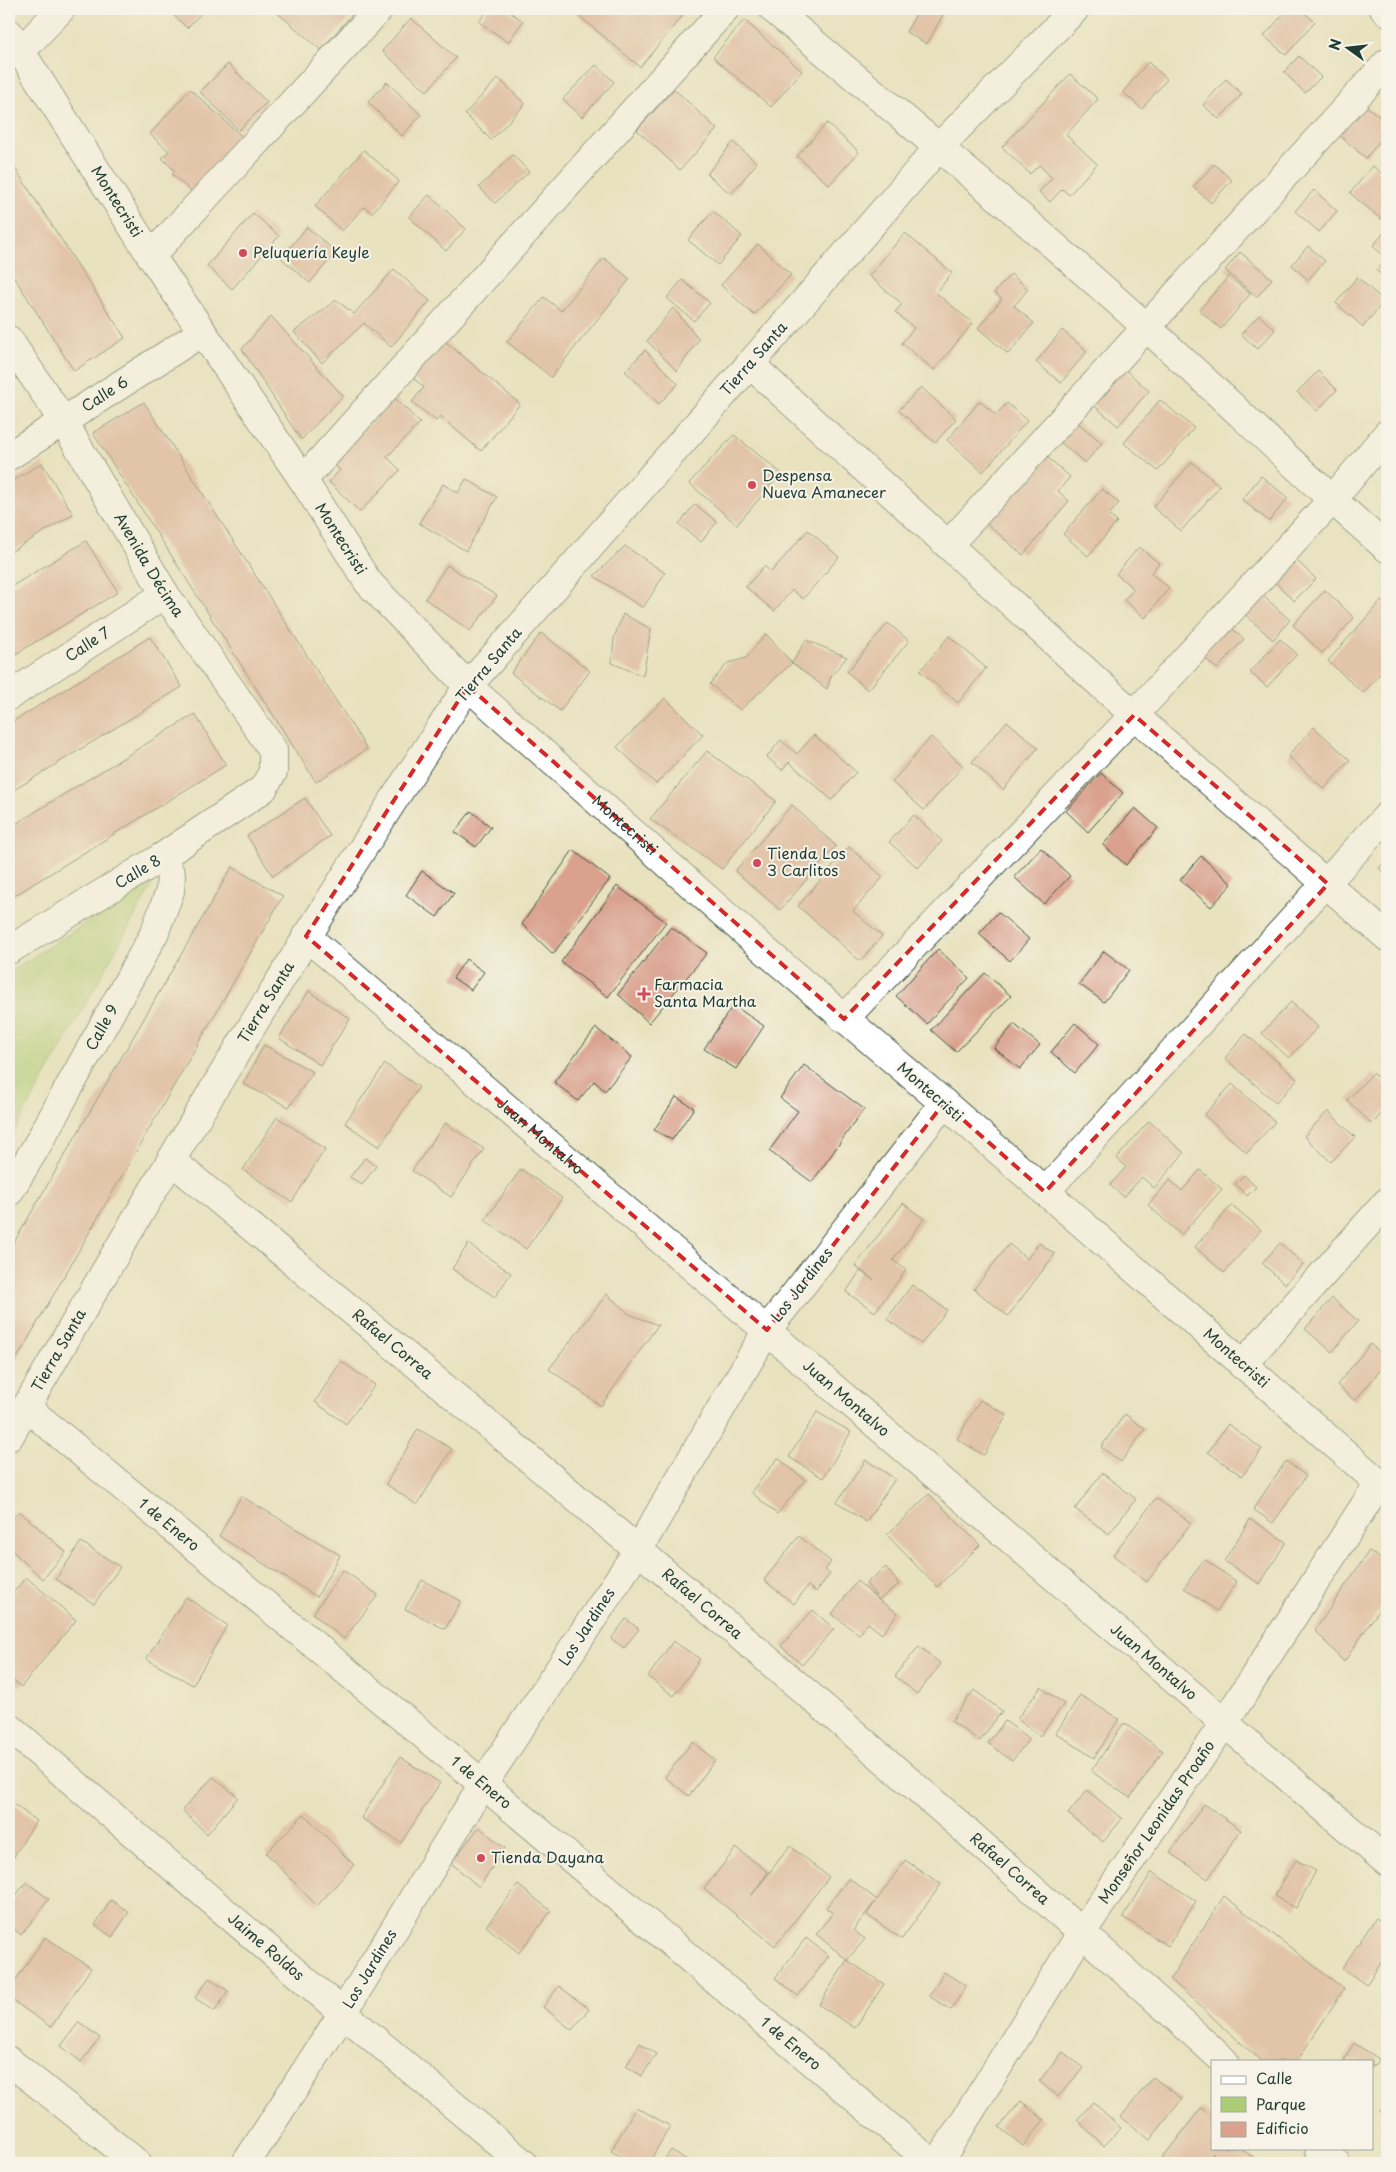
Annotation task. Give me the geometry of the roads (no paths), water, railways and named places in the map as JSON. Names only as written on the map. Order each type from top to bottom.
[{"type":"street","points":[[14,43],[61,9]]},
{"type":"street","points":[[151,256],[379,9]]},
{"type":"street","points":[[303,480],[725,9]]},
{"type":"street","points":[[773,9],[939,147],[1146,326],[1332,500],[1387,548]]},
{"type":"street","name":"Tierra Santa","points":[[9,1437],[171,1160],[306,936],[468,686],[939,147],[1075,9]]},
{"type":"street","points":[[1384,9],[1387,12]]},
{"type":"street","name":"Montecristi","points":[[14,43],[201,333],[303,480],[368,582],[468,686],[844,1019],[944,1103],[1242,1365],[1383,1486]]},
{"type":"street","points":[[949,544],[1387,63]]},
{"type":"street","name":"Calle 6","points":[[9,456],[201,333]]},
{"type":"street","name":"Avenida Décima","points":[[9,340],[63,422],[165,594],[273,750],[273,772],[264,789]]},
{"type":"street","points":[[750,364],[1134,715],[1387,937]]},
{"type":"street","points":[[844,1019],[1134,715],[1332,500],[1387,434]]},
{"type":"street","name":"Calle 7","points":[[9,696],[165,594]]},
{"type":"street","name":"Calle 8","points":[[9,950],[162,858],[264,789]]},
{"type":"street","points":[[1045,1192],[1328,884],[1387,816]]},
{"type":"street","name":"Calle 9","points":[[9,1192],[36,1147],[157,926],[170,891],[171,875],[162,858]]},
{"type":"street","name":"Juan Montalvo","points":[[306,936],[1387,1862]]},
{"type":"street","name":"Los Jardines","points":[[246,2163],[343,2013],[483,1784],[638,1550],[767,1330],[944,1103]]},
{"type":"street","name":"Rafael Correa","points":[[171,1160],[638,1550],[1082,1932],[1223,2060]]},
{"type":"street","points":[[1242,1365],[1387,1202]]},
{"type":"street","name":"1 de Enero","points":[[26,1407],[483,1784],[932,2163]]},
{"type":"street","name":"Monseñor Leonidas Proaño","points":[[938,2163],[1082,1932],[1383,1486]]},
{"type":"street","name":"Jaime Roldos","points":[[9,1726],[343,2013],[523,2163]]},
{"type":"street","points":[[9,2061],[137,2163]]},
{"type":"street","points":[[1321,2150],[1336,2163]]},
{"type":"place","name":"Peluquería Keyle","points":[[243,253]]},
{"type":"place","name":"Despensa Nueva Amanecer","points":[[752,485]]},
{"type":"place","name":"Tienda Los 3 Carlitos","points":[[757,863]]},
{"type":"place","name":"Farmacia Santa Martha","points":[[644,994]]},
{"type":"place","name":"Tienda Dayana","points":[[481,1858]]}]
